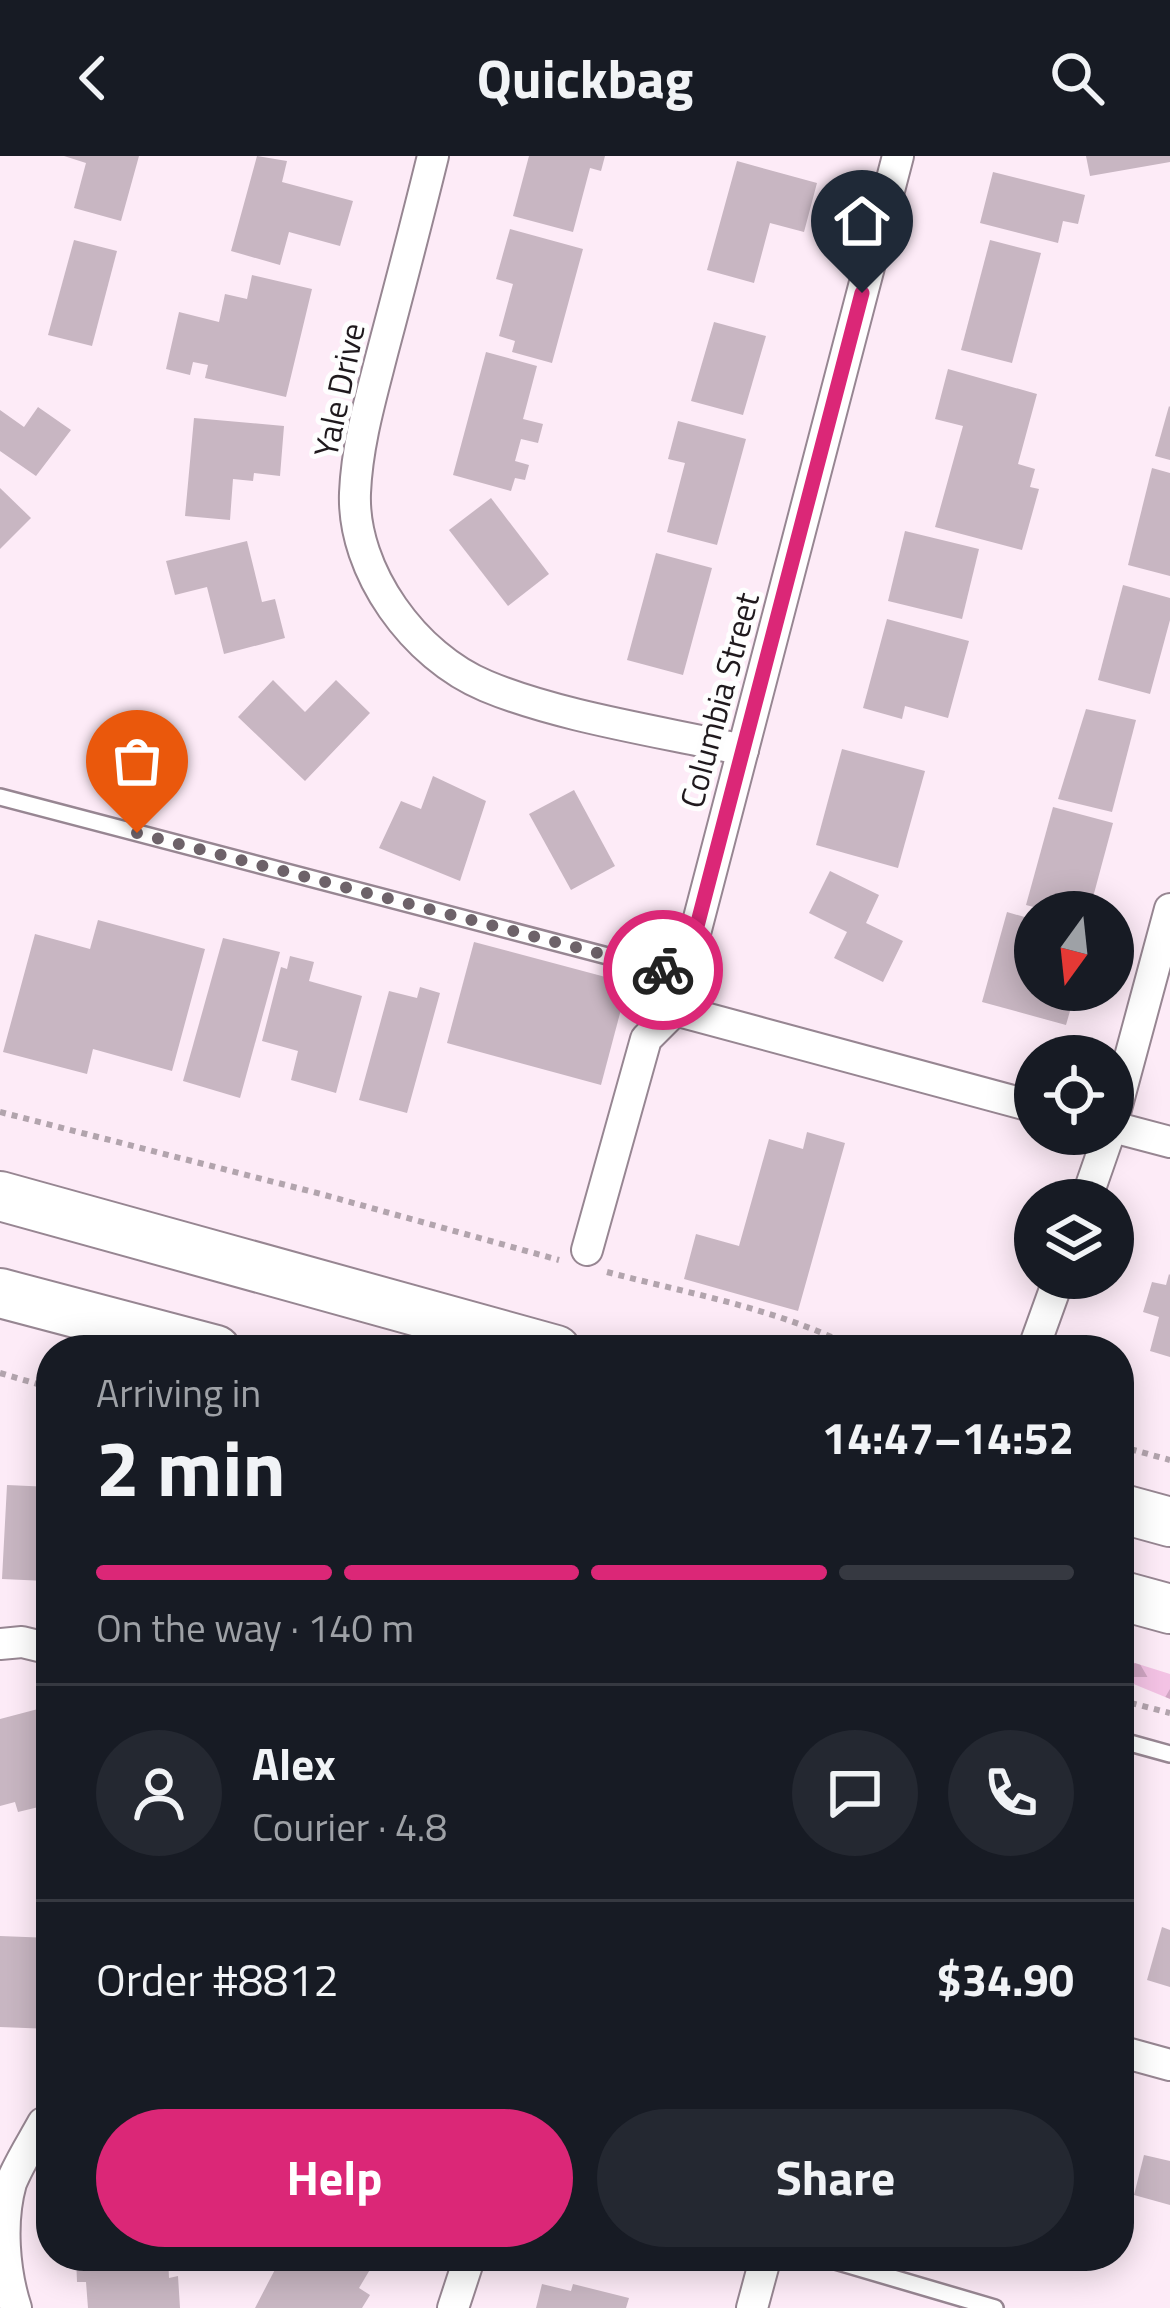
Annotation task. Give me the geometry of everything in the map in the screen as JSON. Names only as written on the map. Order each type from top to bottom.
[{"type":"main road","points":[[0,1196],[502,1335]]},
{"type":"main road","points":[[0,1293],[159,1335]]},
{"type":"main road","points":[[1134,1512],[1170,1522]]},
{"type":"main road","points":[[1134,1599],[1170,1610]]},
{"type":"street","name":"Yale Drive","points":[[433,156],[361,439],[354,497],[364,554],[392,607],[440,658],[483,685],[530,701],[743,750]]},
{"type":"street","name":"Columbia Street","points":[[582,1260],[646,1039],[675,1010],[898,156]]},
{"type":"street","points":[[1134,1044],[1170,909]]},
{"type":"street","points":[[675,1010],[1014,1101]]},
{"type":"street","points":[[1134,1133],[1170,1142]]},
{"type":"street","points":[[1039,1335],[1051,1299]]},
{"type":"street","points":[[0,1644],[36,1645]]},
{"type":"street","points":[[1134,2055],[1170,2066]]},
{"type":"street","points":[[16,2308],[7,2279],[4,2234],[10,2186],[36,2136]]},
{"type":"street","points":[[452,2308],[465,2271]]},
{"type":"street","points":[[752,2308],[758,2271]]},
{"type":"lane","points":[[0,797],[684,976]]},
{"type":"lane","points":[[1134,1744],[1170,1754]]},
{"type":"lane","points":[[869,2271],[995,2308]]},
{"type":"path","points":[[0,1112],[582,1260],[830,1335]]},
{"type":"path","points":[[0,1373],[36,1384]]},
{"type":"path","points":[[1134,1450],[1170,1460]]},
{"type":"path","points":[[1134,1704],[1170,1713]]},
{"type":"green space","points":[[1134,1663],[1170,1674],[1170,1699],[1134,1684]]},
{"type":"building","points":[[64,156],[139,156],[121,221],[74,208],[86,163]]},
{"type":"building","points":[[257,156],[287,161],[282,182],[353,201],[340,246],[289,232],[280,265],[231,251]]},
{"type":"building","points":[[529,156],[605,156],[601,171],[590,168],[573,232],[513,216]]},
{"type":"building","points":[[1086,156],[1170,156],[1170,162],[1090,176]]},
{"type":"building","points":[[737,161],[817,183],[804,232],[770,223],[754,283],[707,270]]},
{"type":"building","points":[[993,172],[1085,195],[1078,224],[1063,221],[1058,243],[980,223]]},
{"type":"building","points":[[510,229],[583,249],[552,363],[512,352],[515,341],[499,336],[513,284],[496,279]]},
{"type":"building","points":[[74,240],[117,251],[92,346],[48,335]]},
{"type":"building","points":[[990,240],[1041,253],[1012,363],[961,350]]},
{"type":"building","points":[[252,275],[312,289],[286,397],[205,378],[208,365],[193,362],[190,375],[166,369],[179,312],[219,322],[225,294],[247,299]]},
{"type":"building","points":[[714,322],[766,336],[743,415],[691,401]]},
{"type":"building","points":[[486,352],[537,366],[523,419],[543,424],[538,443],[521,439],[515,461],[529,465],[525,480],[515,478],[511,491],[453,475]]},
{"type":"building","points":[[948,369],[1037,394],[1018,464],[1035,469],[1030,487],[1039,489],[1022,550],[935,527],[963,426],[935,419]]},
{"type":"building","points":[[38,407],[71,430],[36,476],[0,451],[0,410],[24,427]]},
{"type":"building","points":[[1170,407],[1170,460],[1155,456]]},
{"type":"building","points":[[194,418],[284,426],[280,476],[254,473],[253,481],[233,479],[230,520],[185,516]]},
{"type":"building","points":[[678,421],[746,439],[717,545],[667,532],[685,463],[668,459]]},
{"type":"building","points":[[1152,468],[1170,473],[1170,576],[1128,565]]},
{"type":"building","points":[[0,488],[31,518],[0,549]]},
{"type":"building","points":[[491,498],[549,574],[508,606],[449,530]]},
{"type":"building","points":[[905,531],[979,549],[962,619],[888,601]]},
{"type":"building","points":[[247,541],[262,602],[275,599],[285,638],[224,654],[207,587],[175,595],[166,561]]},
{"type":"building","points":[[656,553],[712,568],[683,675],[627,660]]},
{"type":"building","points":[[1123,585],[1170,598],[1170,620],[1150,694],[1098,680]]},
{"type":"building","points":[[887,619],[969,641],[948,718],[905,706],[902,719],[863,708]]},
{"type":"building","points":[[273,680],[305,712],[336,680],[370,713],[305,781],[238,717]]},
{"type":"building","points":[[1086,709],[1136,720],[1112,812],[1058,799]]},
{"type":"building","points":[[842,749],[925,771],[898,868],[816,845]]},
{"type":"building","points":[[433,776],[486,801],[460,881],[379,848],[401,801],[421,809]]},
{"type":"building","points":[[574,790],[615,866],[571,890],[529,814]]},
{"type":"building","points":[[1053,807],[1113,823],[1095,891],[1030,891]]},
{"type":"building","points":[[830,871],[879,895],[866,923],[903,941],[883,982],[834,958],[847,932],[809,913]]},
{"type":"building","points":[[1007,912],[1014,914],[1014,1011],[982,1002]]},
{"type":"building","points":[[98,920],[205,949],[172,1071],[93,1049],[87,1074],[3,1052],[35,934],[90,949]]},
{"type":"building","points":[[223,938],[280,952],[240,1098],[183,1081]]},
{"type":"building","points":[[474,942],[628,983],[601,1085],[447,1043]]},
{"type":"building","points":[[290,956],[314,962],[309,981],[362,996],[336,1093],[291,1080],[298,1051],[262,1041],[281,967],[287,969]]},
{"type":"building","points":[[420,987],[440,993],[407,1113],[359,1100],[389,991],[417,998]]},
{"type":"building","points":[[1015,1011],[1070,1011],[1066,1025]]},
{"type":"building","points":[[807,1132],[845,1143],[798,1311],[684,1279],[696,1234],[739,1246],[769,1139],[803,1149]]},
{"type":"building","points":[[1169,1274],[1170,1357],[1150,1351],[1159,1317],[1143,1312],[1152,1282],[1166,1285]]},
{"type":"building","points":[[7,1485],[36,1486],[36,1581],[2,1579]]},
{"type":"building","points":[[36,1710],[36,1808],[18,1812],[15,1802],[0,1806],[0,1719]]},
{"type":"building","points":[[1162,1927],[1170,1930],[1170,1987],[1147,1980]]},
{"type":"building","points":[[0,1936],[36,1937],[36,2028],[0,2027]]},
{"type":"building","points":[[1144,2155],[1170,2161],[1170,2205],[1134,2195]]},
{"type":"building","points":[[77,2271],[169,2271],[169,2278],[178,2276],[180,2308],[88,2308],[86,2282],[77,2282]]},
{"type":"building","points":[[274,2271],[369,2271],[359,2288],[370,2295],[362,2308],[255,2308]]},
{"type":"building","points":[[542,2284],[571,2291],[573,2284],[629,2298],[626,2308],[536,2308]]},
{"type":"way so far","points":[[137,833],[663,970]]},
{"type":"route","points":[[663,970],[684,976],[862,293]]}]
